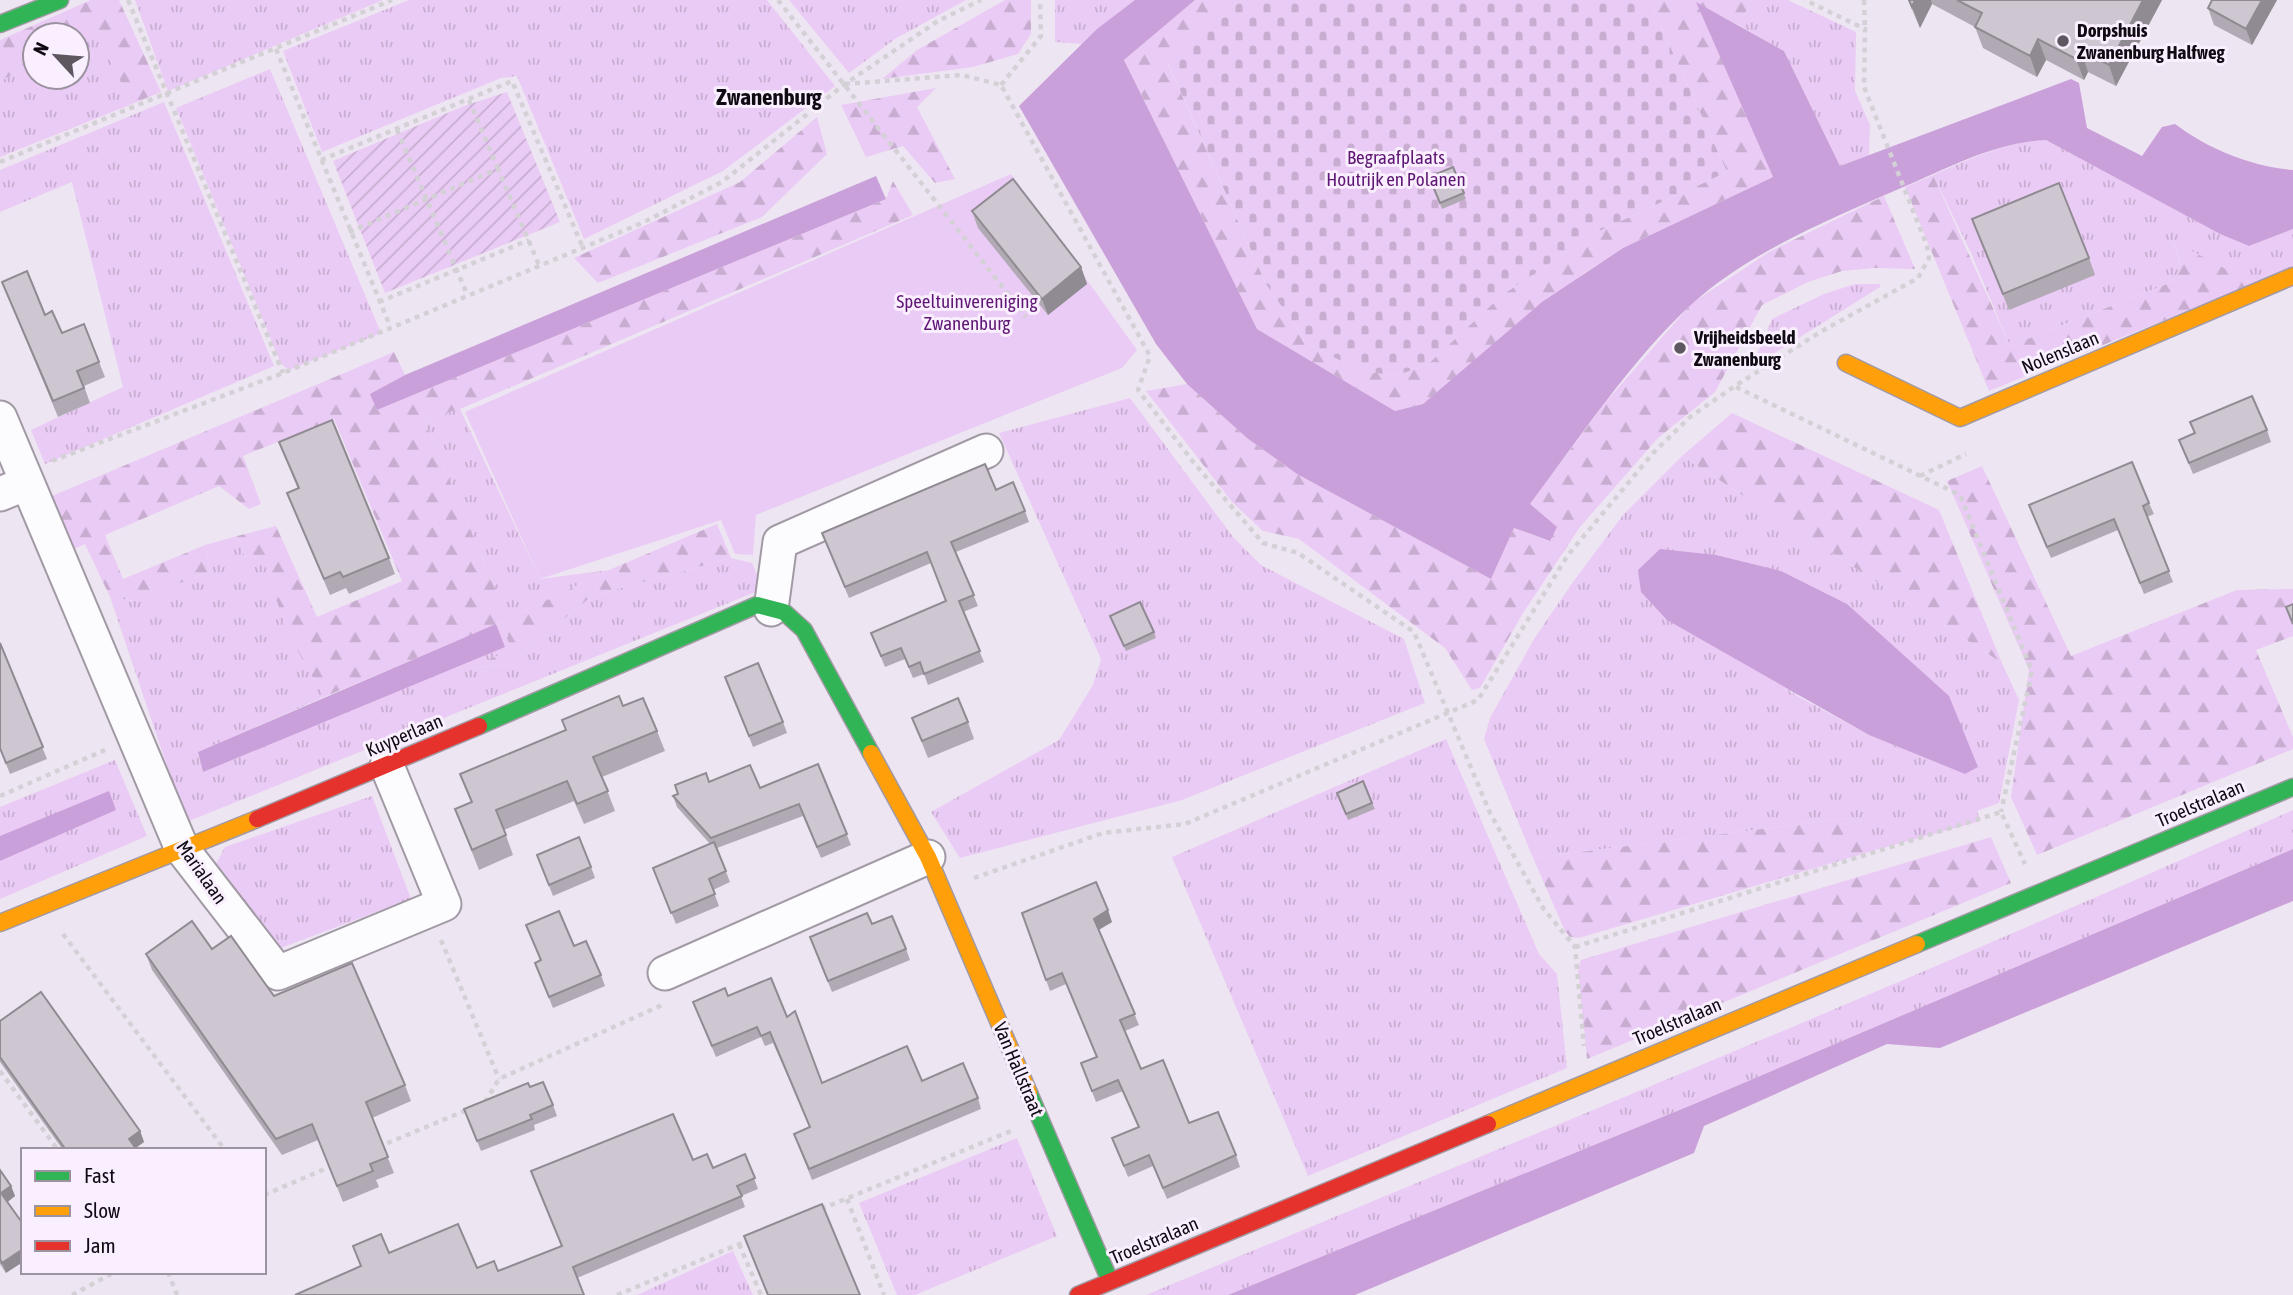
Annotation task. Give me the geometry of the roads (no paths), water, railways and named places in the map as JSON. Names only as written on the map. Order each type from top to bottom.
[{"type":"street","points":[[0,24],[60,0]]},
{"type":"street","name":"Nolenslaan","points":[[1846,363],[1960,418],[2293,276]]},
{"type":"street","name":"Marialaan","points":[[0,418],[16,483],[134,737],[182,849],[278,974],[444,904],[387,766]]},
{"type":"street","points":[[778,610],[780,542],[986,451]]},
{"type":"street","name":"Kuyperlaan","points":[[0,923],[387,766],[757,605],[778,610]]},
{"type":"street","name":"Van Hallstraat","points":[[778,610],[804,630],[928,857],[1110,1281]]},
{"type":"street","name":"Troelstralaan","points":[[1078,1295],[2293,787]]},
{"type":"street","points":[[665,974],[928,857]]},
{"type":"place","name":"Dorpshuis Zwanenburg Halfweg","points":[[2063,41]]},
{"type":"place","name":"Vrijheidsbeeld Zwanenburg","points":[[1680,348]]},
{"type":"district","name":"Zwanenburg","points":[[769,97]]},
{"type":"park label","name":"Begraafplaats Houtrijk en Polanen","points":[[1396,168]]},
{"type":"park label","name":"Speeltuinvereniging Zwanenburg","points":[[967,312]]}]
